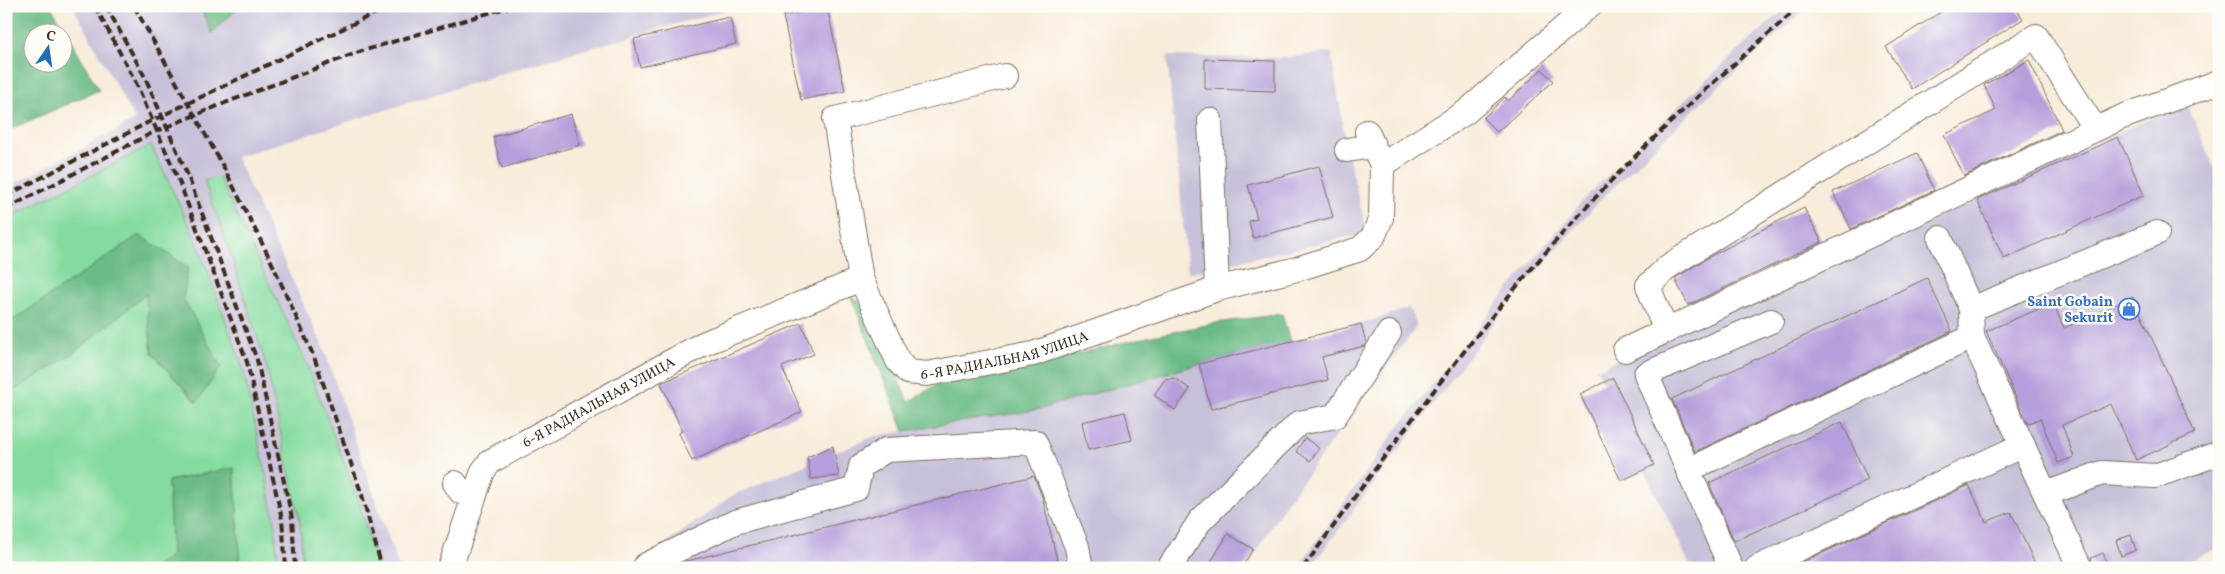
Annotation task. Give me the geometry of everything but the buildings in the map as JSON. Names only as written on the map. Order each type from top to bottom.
[{"type":"street","points":[[1347,150],[1374,148],[1413,135],[1466,112],[1590,6]]},
{"type":"street","points":[[1666,331],[1648,286],[1669,266],[2036,36],[2095,129]]},
{"type":"street","points":[[861,279],[835,119],[1005,76]]},
{"type":"street","points":[[1625,350],[2095,129],[2122,117],[2219,82]]},
{"type":"street","points":[[1210,120],[1218,289]]},
{"type":"street","name":"6-Я РАДИАЛЬНАЯ УЛИЦА","points":[[450,568],[483,471],[491,461],[703,344],[861,279],[898,361],[908,372],[927,374],[1033,354],[1218,289],[1297,269],[1360,249],[1373,237],[1382,218],[1374,148]]},
{"type":"street","points":[[1971,309],[2157,233]]},
{"type":"street","points":[[1940,238],[1971,309],[1972,337],[2080,568]]},
{"type":"street","points":[[1731,568],[1646,374],[1771,321]]},
{"type":"street","points":[[1169,568],[1200,522],[1299,423],[1335,416],[1389,333]]},
{"type":"street","points":[[1688,470],[1972,337]]},
{"type":"street","points":[[645,568],[646,565],[735,522],[856,489],[860,466],[886,450],[1035,442],[1077,546],[1081,568]]},
{"type":"street","points":[[1757,568],[2023,445]]},
{"type":"street","points":[[2046,494],[2102,473],[2155,476],[2214,455]]},
{"type":"street","points":[[455,483],[461,492],[474,497]]},
{"type":"shaded area","points":[[73,6],[741,6],[533,64],[236,157],[324,349],[399,568],[377,568],[359,502],[306,362],[219,177],[204,181],[225,237],[266,365],[300,522],[303,568],[278,568],[275,523],[242,365],[150,145],[6,219],[6,188],[135,120]]},
{"type":"shaded area","points":[[1788,6],[1809,6],[1707,97],[1598,202],[1508,304],[1310,568],[1297,568],[1394,433],[1502,297],[1587,196],[1694,91]]},
{"type":"shaded area","points":[[1331,52],[1347,150],[1367,233],[1188,273],[1167,56],[1283,58]]},
{"type":"shaded area","points":[[2186,102],[2219,179],[2219,548],[2175,568],[1691,568],[1597,369]]},
{"type":"shaded area","points":[[1409,308],[1417,326],[1284,506],[1246,568],[638,568],[647,557],[733,495],[875,436],[1036,410],[1199,364],[1361,324]]},
{"type":"green space","points":[[6,6],[51,6],[60,22],[22,22],[22,72],[72,72],[72,43],[99,90],[6,131]]},
{"type":"green space","points":[[199,6],[240,6],[212,33]]},
{"type":"green space","points":[[151,145],[197,242],[242,365],[275,523],[278,568],[241,568],[234,468],[168,481],[172,555],[154,568],[6,568],[6,395],[67,358],[146,293],[152,353],[196,402],[220,367],[183,298],[188,267],[6,325],[6,219]]},
{"type":"green space","points":[[219,177],[306,362],[359,502],[377,568],[303,568],[300,522],[266,365],[225,237],[204,181]]},
{"type":"green space","points":[[139,235],[188,267],[183,298],[221,367],[197,402],[152,353],[146,294],[67,358],[6,395],[6,325]]},
{"type":"green space","points":[[850,294],[868,309],[908,402],[948,378],[1029,366],[1138,339],[1216,323],[1282,314],[1290,342],[1199,364],[1036,410],[904,431]]},
{"type":"green space","points":[[234,468],[241,568],[154,568],[172,555],[168,481]]},
{"type":"railway","points":[[95,6],[135,81],[179,181],[247,362],[282,519],[286,568]]},
{"type":"railway","points":[[106,6],[145,77],[188,176],[257,360],[292,518],[295,568]]},
{"type":"railway","points":[[134,6],[224,168],[272,263],[314,357],[362,495],[382,568]]},
{"type":"railway","points":[[6,196],[149,122],[390,6]]},
{"type":"railway","points":[[6,209],[154,132],[225,103],[359,52],[512,6]]},
{"type":"railway","points":[[1303,568],[1478,333],[1554,243],[1617,174],[1720,76],[1800,6]]},
{"type":"place","name":"Saint Gobain Sekurit","points":[[2129,309]]}]
